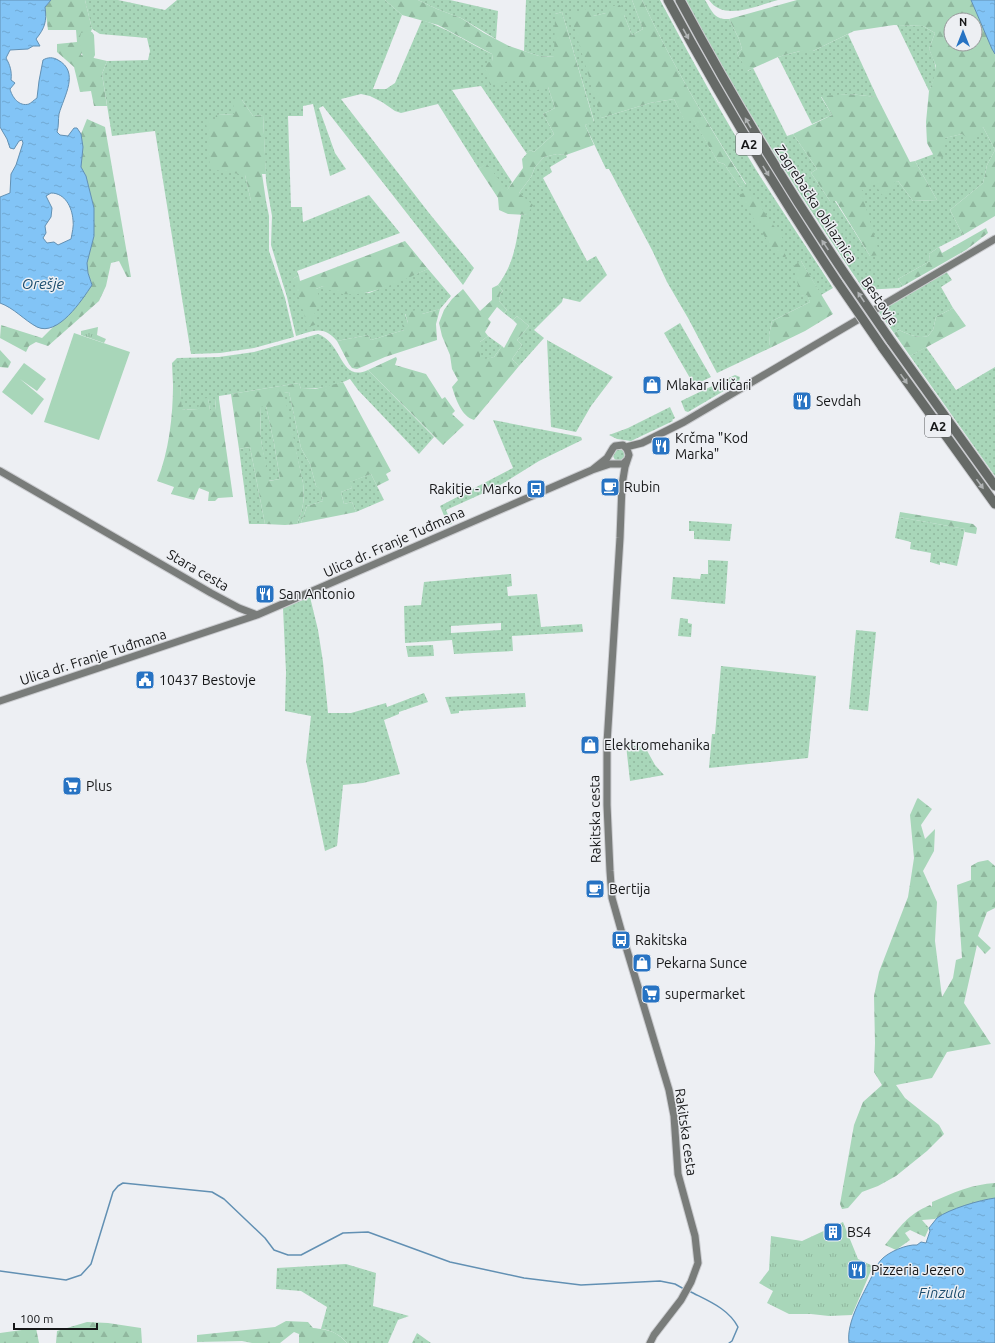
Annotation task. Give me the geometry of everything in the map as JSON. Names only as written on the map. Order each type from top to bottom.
[{"type":"highway","name":"Zagrebačka obilaznica","points":[[668,0],[742,132],[838,283]]},
{"type":"highway","name":"Zagrebačka obilaznica","points":[[680,0],[713,62],[762,145],[847,277]]},
{"type":"highway","name":"Bestovje","points":[[847,277],[995,486]]},
{"type":"highway","name":"Bestovje","points":[[838,283],[995,504]]},
{"type":"main road","points":[[640,444],[623,464],[616,463],[611,459],[610,454],[616,446],[619,445],[626,447],[640,444],[684,422],[995,239]]},
{"type":"main road","points":[[626,447],[628,458]]},
{"type":"main road","name":"Ulica dr. Franje Tuđmana","points":[[592,470],[610,454]]},
{"type":"main road","name":"Rakitska cesta","points":[[628,458],[622,485],[607,743],[607,805],[610,885],[622,936],[669,1090],[674,1116],[678,1174],[695,1236],[698,1263],[691,1282],[684,1294],[654,1335],[650,1343]]},
{"type":"main road","name":"Rakitska cesta","points":[[616,463],[622,485]]},
{"type":"main road","name":"Ulica dr. Franje Tuđmana","points":[[0,701],[257,615],[592,470],[616,463]]},
{"type":"main road","name":"Stara cesta","points":[[0,471],[211,593],[238,608],[257,615]]},
{"type":"green space","points":[[51,0],[85,0],[92,29],[81,55],[107,61],[102,74],[107,106],[94,106],[91,91],[80,92],[74,67],[57,52],[57,44],[77,42],[76,30],[48,30],[45,7]]},
{"type":"green space","points":[[85,0],[118,0],[165,10],[177,0],[385,0],[402,15],[373,89],[386,89],[395,83],[422,20],[440,27],[492,54],[493,61],[525,78],[548,87],[555,108],[543,114],[554,134],[534,152],[530,150],[527,154],[481,86],[452,90],[512,182],[507,191],[486,164],[479,169],[438,104],[401,113],[370,96],[361,94],[341,99],[429,213],[474,268],[463,285],[323,106],[319,108],[335,153],[346,169],[330,176],[313,104],[303,106],[303,116],[288,116],[291,207],[302,207],[303,222],[369,195],[400,233],[297,271],[299,276],[293,278],[313,308],[316,289],[323,286],[369,293],[428,269],[451,296],[440,309],[422,314],[405,314],[408,323],[404,330],[371,340],[368,335],[337,341],[323,331],[313,331],[296,336],[287,297],[271,245],[272,216],[266,181],[263,115],[253,116],[242,100],[234,114],[217,115],[245,175],[251,201],[266,201],[269,216],[269,251],[285,298],[294,337],[254,348],[220,353],[191,354],[155,131],[112,136],[102,74],[107,61],[148,60],[150,51],[147,38],[100,34],[92,29]]},
{"type":"green space","points":[[385,0],[418,0],[461,18],[484,33],[509,46],[539,56],[554,57],[555,14],[562,12],[594,122],[585,125],[594,145],[566,155],[557,154],[544,157],[535,167],[531,177],[519,193],[533,205],[527,215],[508,214],[499,210],[498,198],[479,169],[486,163],[507,190],[523,168],[522,159],[530,150],[534,152],[554,134],[543,114],[555,108],[548,87],[531,92],[525,78],[490,85],[483,64],[493,61],[492,54],[438,25],[402,15]]},
{"type":"green space","points":[[418,0],[450,0],[498,11],[496,39],[461,18]]},
{"type":"green space","points":[[526,0],[632,0],[643,29],[632,35],[624,15],[606,13],[593,16],[601,118],[650,103],[674,99],[684,119],[692,117],[718,162],[724,164],[740,187],[746,184],[691,94],[642,0],[660,0],[745,152],[833,288],[821,295],[801,261],[801,296],[807,294],[810,302],[772,321],[769,335],[770,348],[717,373],[667,282],[652,250],[609,169],[606,169],[585,125],[594,121],[562,12],[555,14],[555,57],[539,56],[524,51]]},
{"type":"green space","points":[[632,0],[642,0],[691,94],[746,185],[740,187],[724,164],[718,162],[692,118],[684,120],[674,99],[650,103],[601,118],[570,13],[591,8],[593,16],[606,13],[607,7],[620,5],[632,35],[643,29]]},
{"type":"green space","points":[[686,0],[705,0],[714,14],[720,18],[729,19],[739,39],[742,49],[737,53],[748,71],[753,68],[787,136],[793,134],[817,169],[811,173],[830,201],[835,201],[870,256],[860,191],[875,183],[891,183],[898,181],[913,201],[937,200],[915,161],[934,154],[944,138],[983,127],[995,150],[987,165],[983,183],[950,210],[963,235],[939,247],[929,254],[930,261],[898,279],[903,286],[899,288],[864,290],[771,148],[727,75]]},
{"type":"green space","points":[[709,0],[778,0],[751,8],[732,11],[715,7]]},
{"type":"green space","points":[[797,0],[971,0],[976,12],[943,12],[943,52],[983,52],[983,27],[995,54],[995,150],[983,127],[970,140],[962,134],[945,138],[945,157],[934,156],[927,143],[926,122],[929,91],[936,66],[929,49],[935,33],[923,26],[894,25],[854,31],[813,51],[800,51],[778,57],[747,71],[737,53],[742,49],[739,39],[729,19]]},
{"type":"green space","points":[[897,25],[923,26],[935,33],[929,49],[936,70],[929,91]]},
{"type":"green space","points":[[87,31],[92,32],[94,35],[95,55],[93,59],[89,60],[83,57],[80,42],[81,33]]},
{"type":"green space","points":[[848,34],[877,97],[849,94],[821,97],[832,115],[812,124],[778,57],[800,51],[813,51]]},
{"type":"green space","points":[[849,94],[877,97],[910,162],[915,161],[937,200],[913,201],[898,181],[892,184],[893,192],[882,195],[875,184],[861,191],[880,255],[870,256],[836,201],[830,201],[811,173],[817,169],[793,134],[832,115],[821,96]]},
{"type":"green space","points":[[242,100],[253,116],[263,115],[266,174],[262,174],[266,201],[251,201],[245,175],[210,169],[206,121],[215,120],[216,115],[234,114],[233,101]]},
{"type":"green space","points":[[87,119],[105,127],[131,277],[127,277],[119,261],[111,263],[106,286],[99,301],[48,346],[36,342],[29,346],[26,352],[0,338],[1,325],[42,338],[63,320],[92,285],[86,263],[94,236],[94,208],[86,176],[81,167],[83,147],[81,134]]},
{"type":"green space","points":[[995,150],[995,216],[963,235],[950,210],[983,183],[987,165]]},
{"type":"green space","points":[[557,154],[566,155],[567,157],[550,167],[552,172],[543,178],[587,261],[596,256],[607,275],[580,302],[563,298],[562,302],[534,330],[544,338],[519,366],[512,359],[522,345],[517,340],[529,326],[517,316],[513,320],[504,313],[507,310],[499,301],[500,294],[503,291],[498,285],[511,260],[521,215],[527,215],[519,193],[531,177],[535,167],[544,157]]},
{"type":"green space","points":[[749,190],[783,239],[779,243],[786,256],[783,259],[773,250],[739,195]]},
{"type":"green space","points":[[986,228],[988,233],[966,250],[903,286],[898,279],[930,261],[929,254],[939,247],[942,253]]},
{"type":"green space","points":[[405,241],[428,269],[404,280],[376,290],[361,293],[347,294],[334,292],[323,286],[316,289],[323,305],[313,308],[318,324],[308,327],[293,278],[299,276],[300,281]]},
{"type":"green space","points":[[801,261],[833,314],[805,331],[770,348],[769,335],[772,321],[810,302],[807,295],[801,296],[793,266]]},
{"type":"green space","points":[[946,271],[952,280],[941,287],[953,308],[936,317],[933,330],[928,336],[917,336],[899,330],[894,333],[878,311]]},
{"type":"green space","points":[[498,285],[503,291],[500,294],[499,301],[507,310],[504,313],[497,307],[488,319],[491,322],[485,332],[488,336],[480,342],[480,360],[494,357],[502,346],[504,348],[517,324],[513,320],[517,316],[529,326],[517,340],[522,345],[512,359],[519,366],[474,420],[469,418],[462,411],[455,397],[452,387],[458,380],[452,369],[450,355],[442,336],[439,323],[444,310],[452,299],[463,289],[480,311],[492,300],[492,288]]},
{"type":"green space","points":[[953,308],[966,326],[910,356],[894,333],[899,330],[917,336],[928,336],[933,330],[936,317]]},
{"type":"green space","points":[[420,309],[422,314],[440,309],[436,324],[437,340],[385,357],[357,369],[352,368],[337,341],[368,335],[371,340],[404,330],[402,325],[408,323],[405,313]]},
{"type":"green space","points":[[680,323],[711,377],[694,385],[664,333]]},
{"type":"green space","points":[[98,327],[97,335],[106,339],[104,343],[81,335],[81,331]]},
{"type":"green space","points":[[74,333],[130,352],[99,440],[44,422]]},
{"type":"green space","points":[[318,334],[332,345],[346,367],[359,373],[368,370],[434,437],[419,454],[358,390],[350,379],[338,384],[320,388],[301,389],[299,383],[219,396],[219,399],[215,399],[216,410],[210,410],[208,399],[198,409],[181,410],[180,385],[173,385],[172,363],[177,358],[219,357],[254,352]]},
{"type":"green space","points":[[488,336],[502,346],[494,357],[480,361],[480,342]]},
{"type":"green space","points":[[547,340],[613,377],[591,406],[576,432],[551,427]]},
{"type":"green space","points":[[926,347],[956,390],[995,367],[995,476],[910,356]]},
{"type":"green space","points":[[0,350],[11,362],[8,368],[0,367]]},
{"type":"green space","points":[[396,357],[397,359],[395,365],[426,374],[442,399],[445,397],[455,411],[452,414],[464,425],[443,445],[368,370]]},
{"type":"green space","points":[[24,363],[46,379],[37,391],[20,379],[44,399],[32,415],[2,392]]},
{"type":"green space","points":[[735,375],[740,377],[739,382],[688,412],[685,411],[681,401]]},
{"type":"green space","points":[[343,382],[391,471],[386,474],[389,480],[377,486],[371,474],[350,482],[352,488],[341,492],[344,504],[352,502],[356,512],[301,523],[307,506],[323,501],[321,490],[316,486],[310,464],[301,448],[289,392],[284,393],[303,483],[303,504],[297,524],[265,524],[250,447],[239,449],[231,394],[299,383],[301,389],[315,389]],"holes":[[[266,406],[280,479],[269,481],[261,440],[260,407]]]},
{"type":"green space","points":[[173,385],[180,385],[182,410],[198,409],[200,399],[208,398],[210,410],[216,410],[215,399],[219,399],[233,497],[218,498],[215,501],[208,501],[209,492],[199,488],[194,500],[171,494],[174,487],[157,481],[165,458],[170,433]]},
{"type":"green space","points":[[289,392],[301,448],[310,464],[316,486],[321,489],[323,501],[307,506],[301,523],[297,524],[303,504],[304,489],[283,393]]},
{"type":"green space","points":[[260,406],[266,406],[280,479],[268,481],[261,440]]},
{"type":"green space","points":[[670,407],[675,418],[672,420],[673,421],[631,441],[617,439],[609,435],[628,428]]},
{"type":"green space","points":[[493,420],[581,437],[582,440],[539,461],[497,487],[446,510],[452,524],[448,525],[440,506],[513,468]]},
{"type":"green space","points":[[250,447],[265,524],[249,524],[239,449]]},
{"type":"green space","points":[[617,449],[621,449],[625,455],[621,461],[617,461],[613,457],[613,453]]},
{"type":"green space","points":[[371,474],[384,500],[356,512],[352,502],[344,504],[341,492],[352,488],[349,482]]},
{"type":"green space","points":[[900,512],[973,524],[977,528],[976,534],[965,532],[965,529],[899,517]]},
{"type":"green space","points":[[899,517],[965,529],[957,566],[940,562],[940,565],[930,562],[931,553],[910,549],[911,542],[895,538]]},
{"type":"green space","points":[[689,521],[732,524],[730,541],[694,539],[694,531],[689,531]]},
{"type":"green space","points":[[708,560],[728,561],[725,604],[671,599],[673,577],[700,579],[701,574],[708,574]]},
{"type":"green space","points":[[511,574],[512,586],[507,587],[508,596],[537,594],[541,627],[582,624],[583,632],[512,636],[513,651],[454,654],[452,640],[405,643],[404,606],[421,605],[424,582]],"holes":[[[501,623],[501,630],[451,633],[451,626]]]},
{"type":"green space","points":[[310,597],[318,630],[323,662],[328,713],[351,713],[386,703],[387,707],[424,693],[428,702],[399,712],[399,714],[384,720],[400,774],[363,783],[343,785],[337,846],[325,851],[306,761],[311,716],[285,711],[286,672],[283,608]]},
{"type":"green space","points":[[680,618],[688,619],[688,623],[692,624],[691,637],[678,636]]},
{"type":"green space","points":[[856,630],[876,632],[868,711],[849,709]]},
{"type":"green space","points":[[433,645],[434,656],[408,657],[406,646]]},
{"type":"green space","points":[[721,666],[816,676],[808,758],[709,768],[712,734],[715,734]]},
{"type":"green space","points":[[525,693],[526,707],[459,711],[459,713],[451,714],[445,697]]},
{"type":"green space","points":[[626,745],[645,747],[655,765],[664,775],[630,781]]},
{"type":"green space","points":[[918,798],[932,809],[921,825],[925,839],[935,829],[934,851],[923,871],[937,902],[935,941],[942,997],[953,978],[956,960],[962,958],[957,885],[971,880],[971,866],[978,862],[988,860],[995,866],[995,908],[987,912],[978,936],[991,948],[985,954],[977,945],[964,1003],[991,1044],[947,1052],[932,1078],[896,1085],[905,1098],[939,1125],[944,1134],[927,1151],[896,1176],[878,1186],[862,1192],[848,1208],[842,1209],[840,1204],[854,1125],[863,1102],[882,1085],[874,1072],[874,996],[879,972],[908,897],[914,858],[910,815]]},
{"type":"green space","points":[[995,1183],[995,1198],[976,1203],[935,1219],[922,1220],[929,1228],[925,1237],[910,1230],[905,1233],[910,1240],[896,1250],[885,1245],[910,1217],[930,1205],[932,1207],[932,1202],[971,1187]]},
{"type":"green space","points":[[843,1222],[858,1259],[873,1266],[852,1315],[829,1316],[789,1314],[767,1303],[773,1291],[759,1283],[769,1270],[771,1236],[802,1241]]},
{"type":"green space","points":[[346,1264],[376,1273],[373,1306],[409,1316],[398,1320],[388,1343],[347,1343],[336,1333],[321,1329],[327,1307],[301,1291],[276,1289],[277,1268]]},
{"type":"green space","points":[[286,1321],[308,1322],[313,1328],[328,1330],[336,1334],[347,1343],[299,1343],[299,1334],[294,1332],[280,1343],[252,1343],[242,1341],[197,1342],[197,1335],[275,1327]]},
{"type":"green space","points":[[87,1322],[108,1323],[141,1328],[142,1343],[56,1343],[57,1331]]},
{"type":"green space","points":[[36,1328],[39,1343],[0,1343],[0,1333]]},
{"type":"green space","points":[[417,1333],[431,1343],[412,1343]]},
{"type":"water","name":"Orešje","points":[[0,0],[51,0],[45,7],[45,24],[36,39],[40,46],[33,46],[28,49],[10,50],[6,58],[9,63],[11,80],[15,83],[10,89],[16,101],[25,105],[29,104],[37,98],[43,60],[47,58],[56,59],[65,65],[68,71],[69,85],[59,114],[57,132],[60,135],[68,136],[74,128],[77,128],[81,134],[83,147],[81,167],[86,176],[94,208],[94,236],[87,263],[88,273],[92,285],[76,308],[69,315],[53,327],[45,329],[37,327],[10,308],[0,303],[0,197],[10,193],[11,174],[16,165],[23,143],[22,140],[19,141],[14,149],[10,148],[0,127]],"holes":[[[51,193],[60,195],[67,202],[71,210],[73,222],[71,239],[58,245],[54,242],[47,243],[43,238],[46,233],[45,226],[51,217],[52,208],[46,196]]]},
{"type":"water","points":[[971,0],[995,0],[995,54],[983,28],[983,12],[976,12]]},
{"type":"water","name":"Finzula","points":[[995,1198],[995,1343],[849,1343],[850,1326],[860,1300],[877,1266],[884,1257],[898,1249],[917,1245],[921,1242],[926,1243],[930,1231],[929,1228],[937,1218],[949,1211],[965,1205]]},
{"type":"waterway","points":[[0,1271],[66,1280],[81,1275],[91,1264],[113,1192],[123,1183],[212,1192],[224,1199],[265,1238],[274,1250],[288,1255],[301,1255],[343,1233],[368,1232],[450,1262],[524,1278],[581,1285],[660,1281],[675,1284],[684,1289]]},
{"type":"waterway","points":[[689,1291],[717,1306],[734,1320],[738,1327],[732,1341],[729,1343]]},
{"type":"place","name":"Mlakar viličari","points":[[652,385]]},
{"type":"place","name":"Sevdah","points":[[802,401]]},
{"type":"place","name":"Krčma \"Kod Marka\"","points":[[661,446]]},
{"type":"place","name":"Rubin","points":[[610,487]]},
{"type":"place","name":"Rakitje - Marko","points":[[536,489]]},
{"type":"place","name":"San Antonio","points":[[265,594]]},
{"type":"place","name":"10437 Bestovje","points":[[145,680]]},
{"type":"place","name":"Elektromehanika","points":[[590,745]]},
{"type":"place","name":"Plus","points":[[72,786]]},
{"type":"place","name":"Bertija","points":[[595,889]]},
{"type":"place","name":"Rakitska","points":[[621,940]]},
{"type":"place","name":"Pekarna Sunce","points":[[642,963]]},
{"type":"place","name":"supermarket","points":[[651,994]]},
{"type":"place","name":"BS4","points":[[833,1232]]},
{"type":"place","name":"Pizzeria Jezero","points":[[857,1270]]}]
